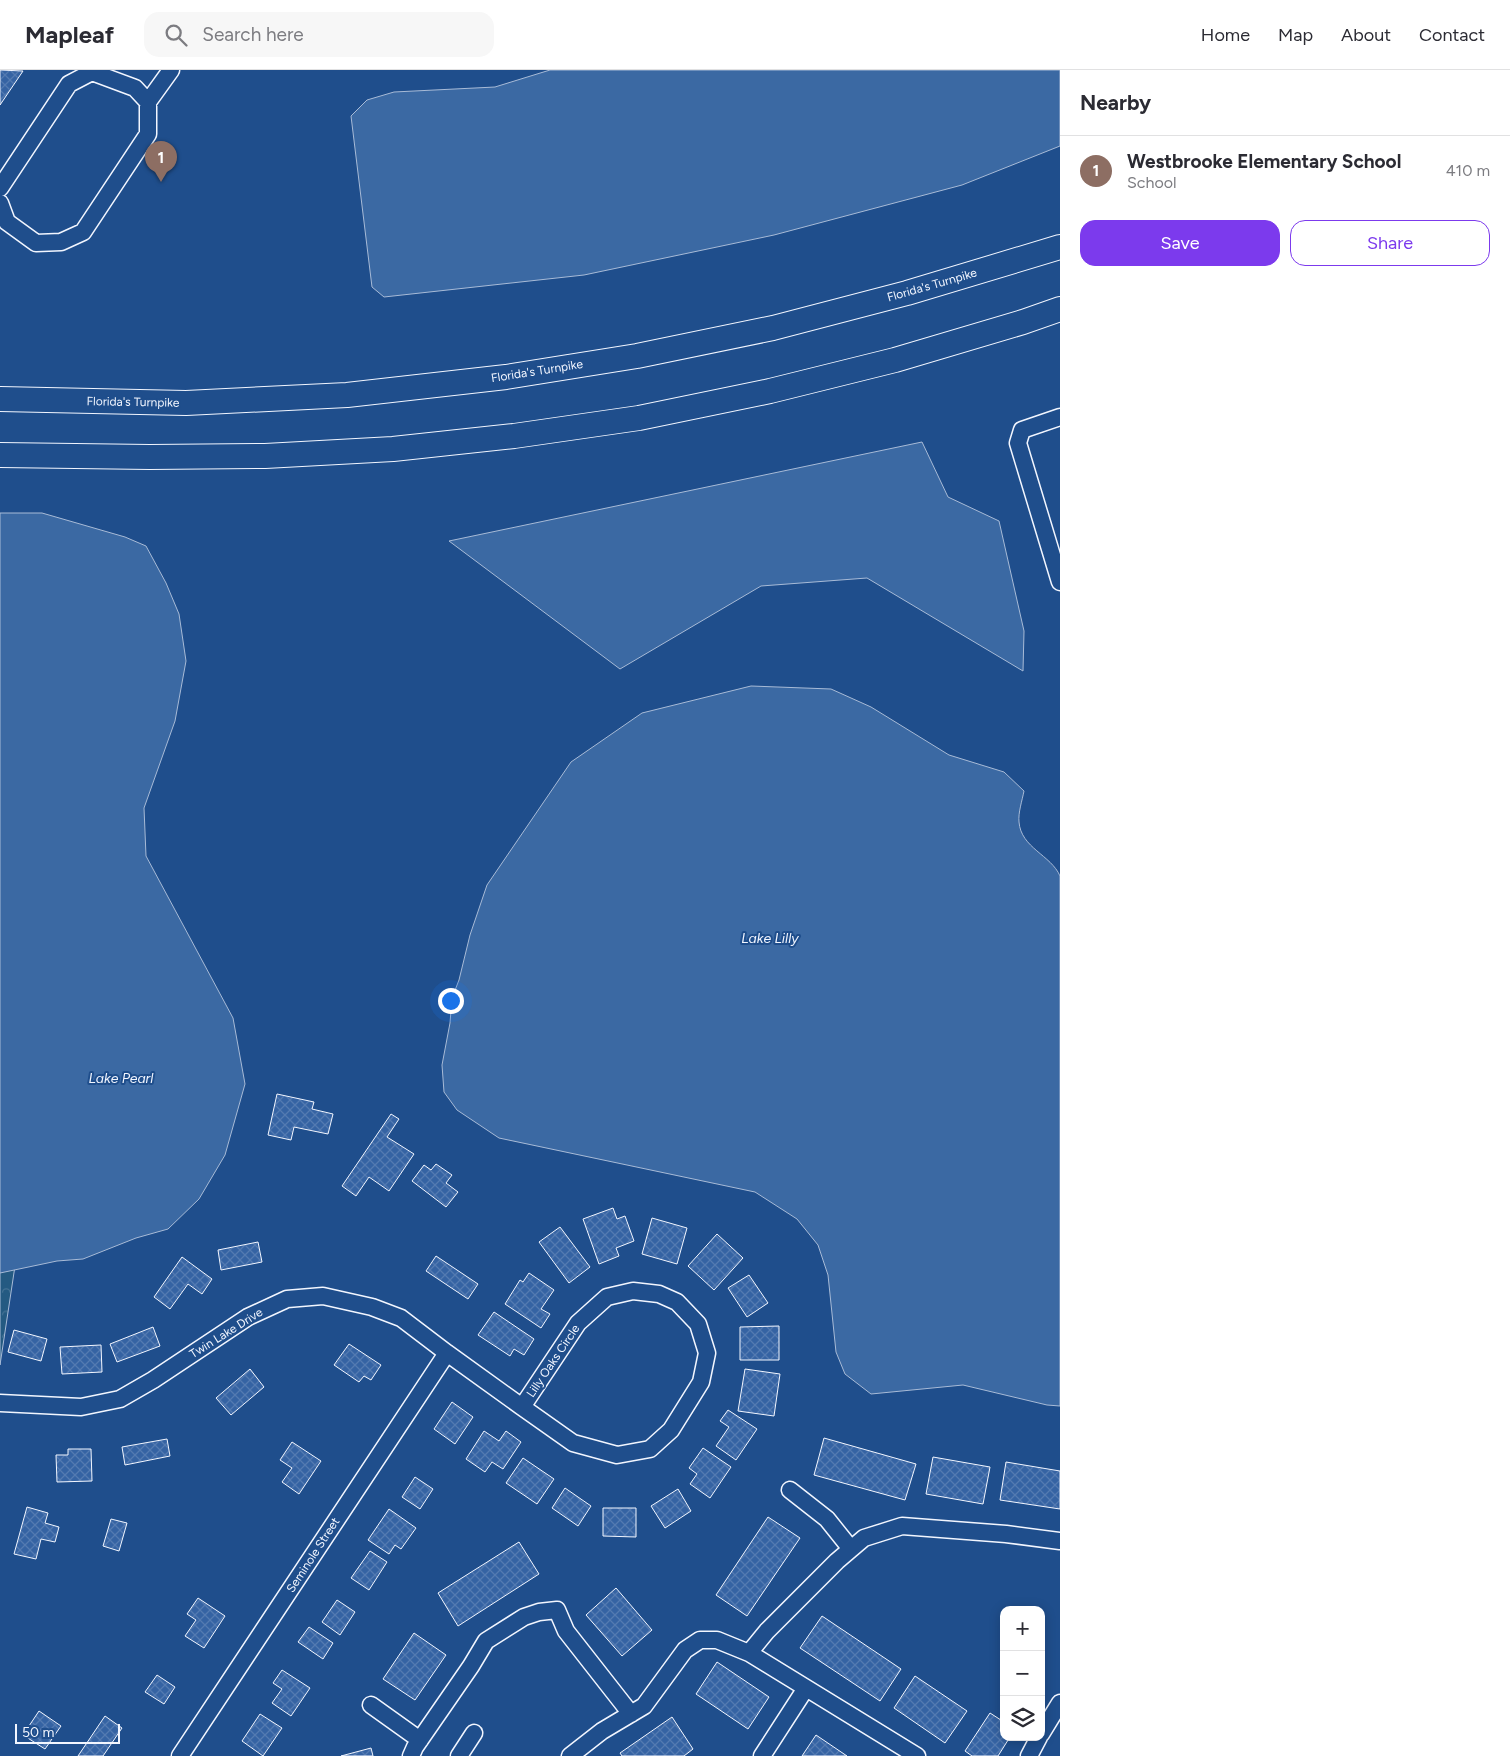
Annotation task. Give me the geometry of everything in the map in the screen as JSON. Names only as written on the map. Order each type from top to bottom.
[{"type":"highway","name":"Florida's Turnpike","points":[[0,399],[186,403],[347,395],[506,377],[636,356],[773,328],[907,293],[1060,247]]},
{"type":"highway","points":[[0,455],[265,456],[393,449],[514,436],[639,418],[770,391],[895,360],[1060,309]]},
{"type":"street","points":[[0,204],[6,222],[36,243],[60,242],[83,232],[148,134],[148,102],[171,70]]},
{"type":"street","points":[[0,188],[70,84],[92,71],[135,88],[148,102]]},
{"type":"street","points":[[1060,417],[1022,430],[1018,443],[1060,582]]},
{"type":"street","name":"Lilly Oaks Circle","points":[[446,1353],[573,1443],[617,1455],[650,1449],[671,1430],[701,1382],[707,1353],[698,1324],[677,1302],[659,1294],[633,1291],[606,1297],[578,1323],[522,1406]]},
{"type":"street","name":"Twin Lake Drive","points":[[0,1403],[81,1407],[120,1399],[153,1380],[248,1317],[286,1299],[323,1296],[372,1307],[401,1318],[446,1353]]},
{"type":"street","name":"Seminole Street","points":[[180,1756],[446,1353]]},
{"type":"street","points":[[790,1490],[827,1519],[851,1549]]},
{"type":"street","points":[[749,1653],[767,1631],[837,1561],[864,1538],[902,1526],[1006,1534],[1060,1541]]},
{"type":"street","points":[[411,1756],[471,1666],[486,1640],[524,1616],[539,1612],[556,1610],[566,1631],[631,1714]]},
{"type":"street","points":[[570,1756],[602,1731],[644,1706],[685,1650],[700,1640],[717,1640],[749,1653],[913,1755]]},
{"type":"street","points":[[762,1756],[806,1688]]},
{"type":"street","points":[[1045,1728],[1060,1703]]},
{"type":"street","points":[[371,1705],[420,1740]]},
{"type":"street","points":[[459,1756],[474,1733]]},
{"type":"street","points":[[1028,1756],[1037,1741]]},
{"type":"green space","points":[[0,1230],[20,1233],[0,1365]]},
{"type":"water","points":[[550,70],[1060,70],[1060,146],[962,185],[774,235],[584,275],[384,297],[372,287],[351,116],[367,100],[394,92],[495,87]]},
{"type":"water","points":[[922,442],[948,497],[999,521],[1024,631],[1023,671],[867,578],[761,586],[620,669],[449,541]]},
{"type":"water","name":"Lake Pearl","points":[[0,513],[42,513],[125,537],[146,546],[166,583],[179,614],[186,661],[175,721],[144,808],[146,856],[233,1018],[245,1084],[225,1155],[199,1199],[168,1229],[136,1238],[83,1259],[57,1261],[0,1273]]},
{"type":"water","name":"Lake Lilly","points":[[751,686],[831,689],[871,707],[949,755],[1004,772],[1024,791],[1019,815],[1021,831],[1030,845],[1050,862],[1060,876],[1060,1406],[1047,1405],[963,1385],[871,1394],[845,1374],[836,1352],[828,1275],[818,1245],[797,1219],[755,1192],[499,1138],[457,1110],[444,1092],[442,1065],[450,1023],[452,998],[487,885],[571,762],[642,713]]},
{"type":"building","points":[[0,70],[23,71],[0,105]]},
{"type":"building","points":[[277,1094],[314,1102],[312,1109],[333,1114],[328,1134],[294,1127],[291,1140],[268,1135]]},
{"type":"building","points":[[391,1114],[399,1119],[387,1137],[414,1154],[389,1191],[369,1177],[356,1196],[342,1186]]},
{"type":"building","points":[[436,1164],[452,1175],[446,1183],[458,1192],[446,1207],[412,1181],[424,1165],[431,1170]]},
{"type":"building","points":[[613,1208],[617,1219],[625,1216],[634,1241],[616,1248],[619,1256],[599,1264],[583,1219]]},
{"type":"building","points":[[652,1218],[687,1228],[677,1264],[642,1254]]},
{"type":"building","points":[[560,1227],[590,1267],[569,1283],[539,1242]]},
{"type":"building","points":[[717,1234],[743,1258],[714,1290],[688,1266]]},
{"type":"building","points":[[258,1242],[262,1262],[221,1270],[218,1250]]},
{"type":"building","points":[[436,1256],[478,1284],[468,1299],[426,1271]]},
{"type":"building","points":[[182,1257],[212,1279],[202,1294],[188,1284],[170,1309],[154,1297]]},
{"type":"building","points":[[529,1273],[554,1290],[541,1309],[550,1314],[541,1328],[505,1304],[520,1280],[523,1282]]},
{"type":"building","points":[[749,1275],[768,1303],[747,1317],[728,1288]]},
{"type":"building","points":[[494,1312],[534,1339],[524,1355],[514,1349],[510,1356],[478,1335]]},
{"type":"building","points":[[779,1326],[779,1360],[740,1360],[740,1327]]},
{"type":"building","points":[[153,1327],[160,1346],[117,1362],[110,1344]]},
{"type":"building","points":[[14,1330],[47,1339],[41,1361],[8,1352]]},
{"type":"building","points":[[349,1344],[381,1365],[371,1380],[364,1376],[359,1382],[334,1365]]},
{"type":"building","points":[[101,1345],[102,1372],[62,1374],[60,1347]]},
{"type":"building","points":[[250,1369],[264,1387],[231,1415],[216,1398]]},
{"type":"building","points":[[745,1369],[780,1374],[774,1416],[738,1411]]},
{"type":"building","points":[[452,1402],[473,1417],[455,1444],[434,1429]]},
{"type":"building","points":[[728,1410],[757,1429],[736,1460],[716,1446],[729,1427],[720,1421]]},
{"type":"building","points":[[484,1431],[499,1441],[506,1431],[521,1442],[503,1469],[492,1462],[485,1472],[466,1459]]},
{"type":"building","points":[[824,1438],[916,1464],[905,1500],[814,1475]]},
{"type":"building","points":[[167,1439],[170,1456],[125,1465],[122,1447]]},
{"type":"building","points":[[292,1442],[321,1461],[299,1494],[282,1482],[292,1468],[280,1460]]},
{"type":"building","points":[[703,1448],[731,1467],[710,1498],[690,1484],[697,1474],[689,1468]]},
{"type":"building","points":[[68,1449],[91,1449],[92,1481],[57,1482],[56,1455],[68,1455]]},
{"type":"building","points":[[933,1457],[990,1467],[983,1504],[926,1494]]},
{"type":"building","points":[[523,1458],[554,1479],[537,1504],[506,1483]]},
{"type":"building","points":[[1006,1462],[1060,1471],[1060,1509],[1000,1500]]},
{"type":"building","points":[[415,1477],[433,1489],[420,1509],[402,1497]]},
{"type":"building","points":[[565,1488],[591,1506],[578,1526],[552,1508]]},
{"type":"building","points":[[678,1489],[691,1511],[665,1528],[651,1506]]},
{"type":"building","points":[[27,1507],[48,1513],[45,1523],[59,1527],[55,1542],[41,1539],[36,1559],[14,1554]]},
{"type":"building","points":[[603,1508],[636,1508],[636,1537],[603,1536]]},
{"type":"building","points":[[389,1509],[416,1528],[401,1549],[395,1545],[389,1554],[368,1540]]},
{"type":"building","points":[[768,1517],[800,1538],[747,1616],[716,1595]]},
{"type":"building","points":[[111,1519],[127,1523],[119,1551],[103,1546]]},
{"type":"building","points":[[519,1542],[539,1574],[458,1626],[438,1593]]},
{"type":"building","points":[[370,1551],[387,1562],[369,1590],[351,1578]]},
{"type":"building","points":[[616,1588],[652,1630],[622,1656],[586,1615]]},
{"type":"building","points":[[198,1598],[225,1616],[204,1648],[185,1636],[196,1620],[187,1614]]},
{"type":"building","points":[[337,1600],[355,1612],[340,1635],[322,1622]]},
{"type":"building","points":[[822,1616],[901,1669],[880,1701],[800,1648]]},
{"type":"building","points":[[309,1627],[333,1643],[323,1659],[298,1642]]},
{"type":"building","points":[[414,1633],[446,1655],[415,1700],[383,1679]]},
{"type":"building","points":[[717,1662],[769,1697],[748,1729],[696,1694]]},
{"type":"building","points":[[282,1670],[310,1688],[291,1716],[272,1703],[282,1689],[273,1683]]},
{"type":"building","points":[[157,1675],[175,1687],[164,1704],[145,1692]]},
{"type":"building","points":[[915,1676],[967,1711],[945,1743],[894,1708]]},
{"type":"building","points":[[39,1711],[61,1726],[45,1749],[23,1735]]},
{"type":"building","points":[[990,1713],[1000,1719],[1000,1741],[1007,1741],[998,1756],[972,1756],[965,1751]]},
{"type":"building","points":[[260,1714],[282,1728],[263,1756],[242,1741]]},
{"type":"building","points":[[105,1716],[122,1728],[103,1756],[78,1756]]},
{"type":"building","points":[[672,1717],[693,1749],[684,1756],[622,1756],[620,1753]]},
{"type":"building","points":[[816,1735],[847,1756],[802,1756]]},
{"type":"building","points":[[371,1748],[373,1756],[341,1756]]},
{"type":"place","name":"Westbrooke Elementary School","points":[[161,182]]}]
